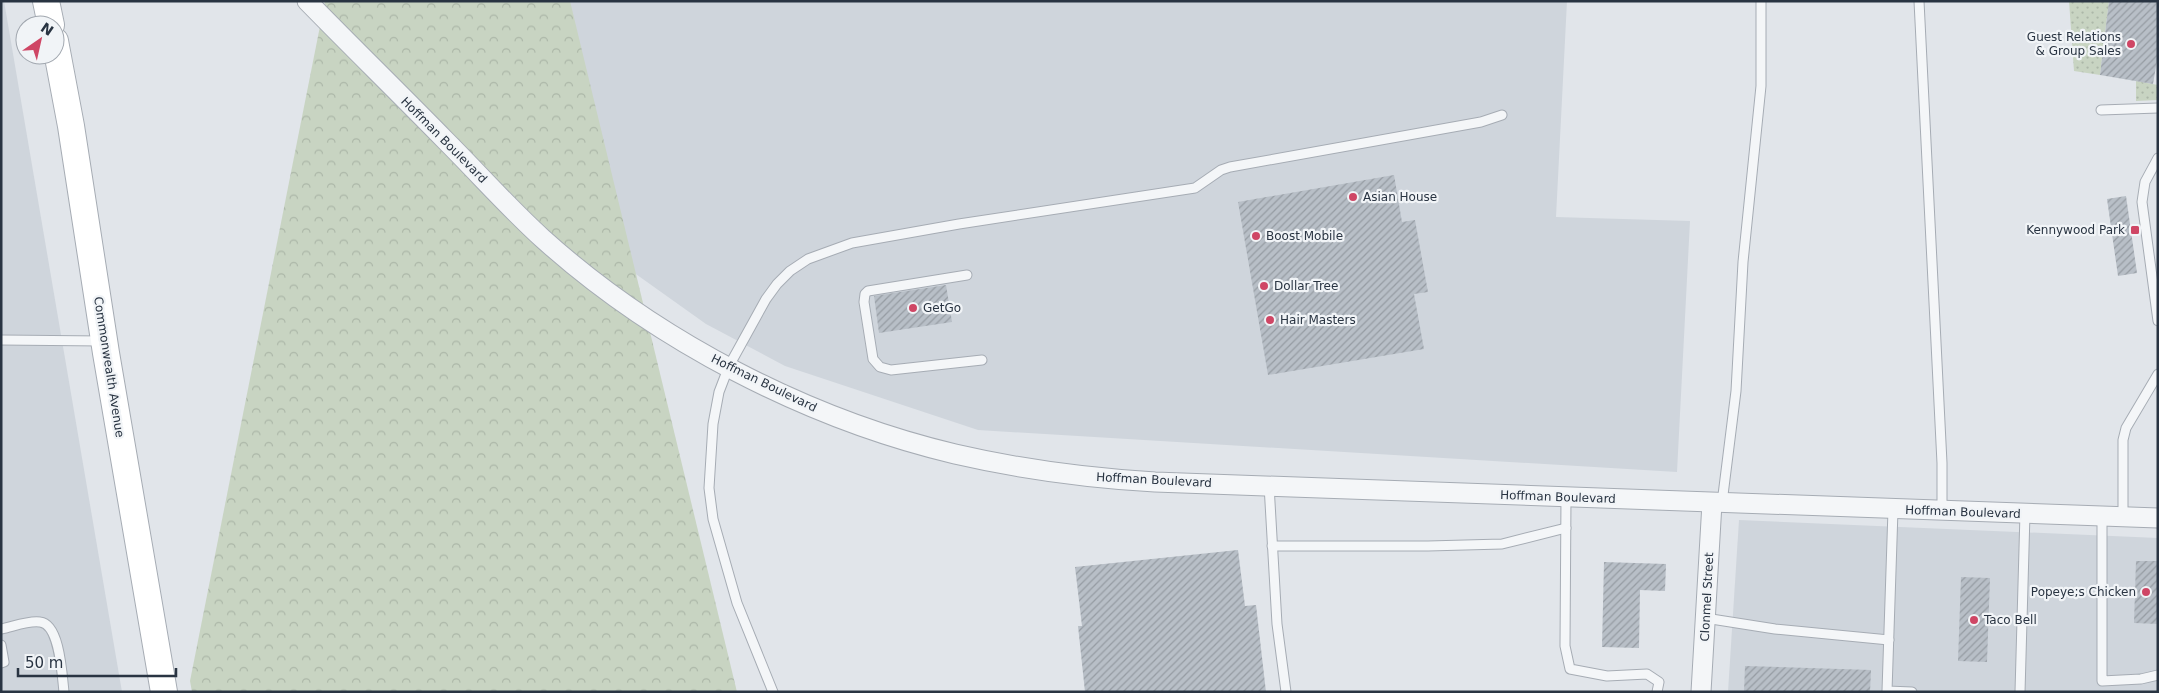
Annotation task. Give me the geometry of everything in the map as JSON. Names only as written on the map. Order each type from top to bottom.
[{"type":"street","points":[[46,1],[50,15]]},
{"type":"street","name":"Hoffman Boulevard","points":[[307,1],[542,238],[585,274],[670,333],[729,366],[788,396],[826,412],[902,439],[999,463],[1102,478],[1893,510],[2158,518]]},
{"type":"street","name":"Commonwealth Avenue","points":[[60,65],[164,692]]},
{"type":"street","name":"Clonmel Street","points":[[1701,692],[1705,618],[1718,503]]},
{"type":"lane","points":[[1718,503],[1736,391],[1743,262],[1761,86],[1761,1]]},
{"type":"lane","points":[[1919,1],[1942,463],[1942,511]]},
{"type":"lane","points":[[2101,110],[2158,108]]},
{"type":"lane","points":[[773,692],[737,603],[713,519],[708,488],[712,424],[719,392],[729,366],[766,299],[790,271],[808,259],[852,243],[953,225],[1196,188],[1230,166],[1471,123],[1502,115]]},
{"type":"lane","points":[[2158,158],[2144,182],[2142,202],[2158,321]]},
{"type":"lane","points":[[967,274],[868,291],[865,294],[864,302],[871,349],[875,364],[891,370],[982,360]]},
{"type":"lane","points":[[1,340],[104,341]]},
{"type":"lane","points":[[2123,517],[2124,434],[2158,374]]},
{"type":"lane","points":[[1269,485],[1277,624],[1286,692]]},
{"type":"lane","points":[[1566,497],[1565,646],[1570,669],[1607,676],[1647,674],[1659,682],[1657,692]]},
{"type":"lane","points":[[1893,510],[1888,691],[1912,692]]},
{"type":"lane","points":[[2020,692],[2025,513]]},
{"type":"lane","points":[[2102,516],[2102,681],[2141,679],[2158,675]]},
{"type":"lane","points":[[1272,546],[1502,544],[1566,528]]},
{"type":"lane","points":[[1705,618],[1775,629],[1889,640]]},
{"type":"lane","points":[[1,629],[39,621],[49,627],[56,637],[64,692]]},
{"type":"lane","points":[[1,645],[4,662],[1,663]]},
{"type":"shaded area","points":[[1,1],[4,1],[122,692],[1,692]]},
{"type":"shaded area","points":[[543,1],[1567,1],[1556,217],[1690,221],[1677,472],[978,430],[785,366],[706,324],[581,235]]},
{"type":"shaded area","points":[[1739,520],[2158,538],[2158,692],[1728,692]]},
{"type":"green space","points":[[325,1],[570,1],[737,692],[192,692],[190,681]]},
{"type":"green space","points":[[2069,1],[2109,1],[2100,75],[2074,71]]},
{"type":"green space","points":[[2136,81],[2158,85],[2158,100],[2136,101]]},
{"type":"building","name":"Guest Relations & Group Sales","points":[[2109,1],[2158,1],[2158,55],[2153,84],[2100,75]]},
{"type":"building","points":[[1394,175],[1402,222],[1415,220],[1428,292],[1414,294],[1424,349],[1268,375],[1238,202]]},
{"type":"building","points":[[2126,196],[2137,273],[2118,276],[2107,199]]},
{"type":"building","name":"GetGo","points":[[946,285],[952,322],[879,333],[874,296]]},
{"type":"building","points":[[1238,550],[1245,606],[1256,605],[1266,692],[1085,692],[1078,626],[1082,626],[1075,567]]},
{"type":"building","name":"Popeye;s Chicken","points":[[2136,561],[2158,561],[2158,624],[2134,623]]},
{"type":"building","points":[[1604,562],[1666,564],[1665,591],[1640,590],[1639,648],[1602,647]]},
{"type":"building","name":"Taco Bell","points":[[1961,577],[1990,578],[1987,662],[1958,661]]},
{"type":"building","points":[[1745,666],[1871,670],[1870,692],[1744,692]]},
{"type":"place","name":"Guest Relations & Group Sales","points":[[2131,44]]},
{"type":"place","name":"Asian House","points":[[1353,197]]},
{"type":"place","name":"Kennywood Park","points":[[2135,230]]},
{"type":"place","name":"Boost Mobile","points":[[1256,236]]},
{"type":"place","name":"Dollar Tree","points":[[1264,286]]},
{"type":"place","name":"GetGo","points":[[913,308]]},
{"type":"place","name":"Hair Masters","points":[[1270,320]]},
{"type":"place","name":"Popeye;s Chicken","points":[[2146,592]]},
{"type":"place","name":"Taco Bell","points":[[1974,620]]}]
